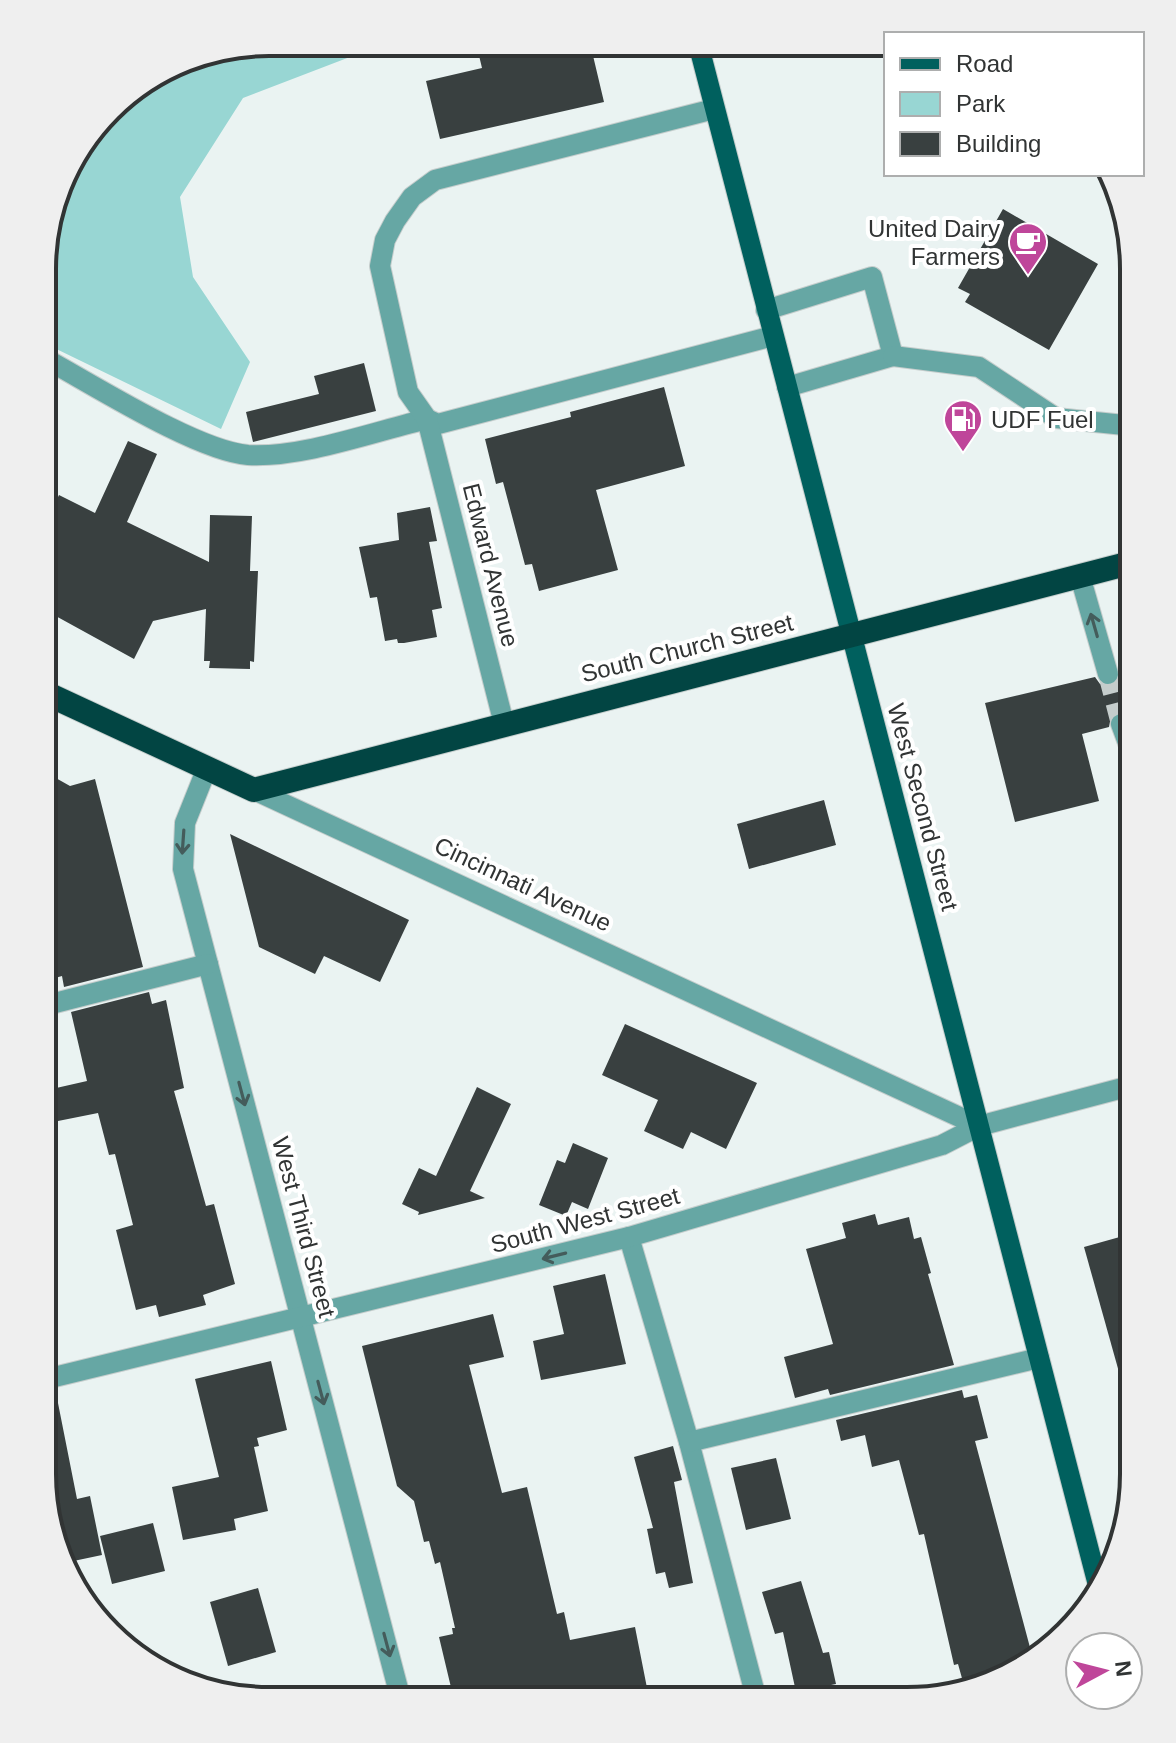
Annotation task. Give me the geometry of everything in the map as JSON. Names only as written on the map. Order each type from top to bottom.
[{"type":"highway","name":"South Church Street","points":[[254,790],[1120,566]]},
{"type":"highway","name":"Cincinnati Avenue","points":[[56,698],[254,790]]},
{"type":"main road","name":"West Second Street","points":[[701,56],[1095,1573]]},
{"type":"street","name":"Edward Avenue","points":[[504,724],[427,419],[408,392],[380,266],[385,240],[412,197],[435,180],[455,172],[714,109]]},
{"type":"street","points":[[766,310],[872,277],[893,356]]},
{"type":"street","points":[[56,364],[199,441],[244,455],[277,455],[427,419],[438,424],[773,336]]},
{"type":"street","points":[[787,387],[893,356],[979,367],[1056,418],[1120,425]]},
{"type":"street","points":[[1080,576],[1108,674]]},
{"type":"street","name":"West Third Street","points":[[207,768],[189,808],[182,846],[183,869],[398,1687]]},
{"type":"street","name":"Cincinnati Avenue","points":[[254,790],[979,1126]]},
{"type":"street","points":[[56,1003],[208,964]]},
{"type":"street","name":"South West Street","points":[[56,1377],[629,1237],[942,1145],[979,1126],[1120,1089]]},
{"type":"street","points":[[629,1237],[689,1442],[753,1687]]},
{"type":"street","points":[[689,1442],[1039,1358]]},
{"type":"green space","points":[[255,56],[352,56],[243,98],[180,197],[193,277],[250,362],[221,429],[56,349],[58,241],[72,187],[100,139],[118,118],[175,78],[200,67]]},
{"type":"building","points":[[479,56],[593,56],[604,102],[440,139],[426,81],[482,68]]},
{"type":"building","name":"United Dairy Farmers","points":[[1003,209],[1098,264],[1049,350],[965,302],[970,294],[958,288]]},
{"type":"building","points":[[364,363],[376,411],[253,442],[246,412],[319,394],[314,376]]},
{"type":"building","points":[[664,387],[685,466],[596,490],[618,570],[539,591],[532,564],[525,565],[503,482],[496,484],[485,439],[571,417],[570,412]]},
{"type":"building","points":[[128,441],[157,454],[127,522],[209,562],[210,515],[252,516],[250,571],[258,571],[254,662],[250,661],[250,669],[209,668],[210,661],[204,661],[206,609],[153,621],[134,659],[56,616],[56,501],[59,495],[95,513]]},
{"type":"building","points":[[430,507],[437,541],[429,542],[442,608],[432,610],[437,637],[404,643],[398,643],[397,639],[385,641],[377,597],[370,598],[359,547],[399,540],[397,513]]},
{"type":"building","points":[[1120,675],[1120,712],[1111,716],[1109,727],[1082,734],[1099,801],[1015,822],[985,703],[1095,677],[1100,684],[1111,687],[1118,682]]},
{"type":"building","points":[[56,778],[70,786],[95,779],[143,967],[64,987],[62,976],[56,978]]},
{"type":"building","points":[[824,800],[836,845],[749,869],[737,824]]},
{"type":"building","points":[[230,834],[409,920],[380,982],[324,956],[315,974],[259,947]]},
{"type":"building","points":[[149,992],[152,1004],[166,1000],[184,1088],[174,1091],[206,1206],[214,1204],[235,1284],[203,1295],[206,1305],[159,1317],[156,1305],[136,1310],[116,1230],[133,1225],[115,1154],[109,1155],[98,1113],[56,1121],[56,1088],[87,1081],[71,1012]]},
{"type":"building","points":[[625,1024],[757,1083],[726,1149],[691,1132],[683,1149],[644,1131],[658,1100],[602,1075]]},
{"type":"building","points":[[477,1087],[511,1104],[470,1191],[485,1198],[418,1215],[419,1212],[402,1204],[419,1168],[436,1176]]},
{"type":"building","points":[[573,1143],[608,1158],[588,1209],[572,1202],[566,1216],[539,1205],[557,1160],[565,1163]]},
{"type":"building","points":[[875,1214],[878,1225],[909,1217],[914,1239],[921,1237],[931,1273],[928,1274],[954,1365],[830,1395],[828,1389],[795,1398],[784,1357],[833,1344],[806,1249],[846,1238],[842,1223]]},
{"type":"building","points":[[1120,1237],[1120,1376],[1084,1247]]},
{"type":"building","points":[[605,1274],[626,1364],[541,1380],[533,1341],[564,1334],[553,1286]]},
{"type":"building","points":[[493,1314],[504,1357],[469,1365],[502,1493],[527,1487],[557,1614],[564,1612],[570,1640],[635,1627],[647,1687],[451,1687],[439,1637],[453,1634],[452,1628],[455,1628],[440,1562],[435,1564],[429,1541],[424,1542],[414,1501],[397,1486],[362,1346]]},
{"type":"building","points":[[271,1361],[287,1430],[257,1438],[259,1446],[254,1447],[268,1511],[234,1519],[236,1530],[183,1540],[172,1487],[219,1477],[195,1379]]},
{"type":"building","points":[[962,1390],[964,1398],[977,1395],[988,1438],[975,1441],[1030,1648],[989,1671],[962,1680],[958,1664],[954,1665],[924,1534],[919,1535],[899,1460],[872,1467],[865,1435],[841,1441],[836,1420]]},
{"type":"building","points":[[56,1398],[77,1499],[90,1496],[102,1555],[74,1561],[63,1529],[58,1502]]},
{"type":"building","points":[[673,1446],[682,1480],[674,1482],[693,1583],[669,1588],[665,1572],[656,1574],[647,1529],[653,1528],[634,1457]]},
{"type":"building","points":[[776,1458],[791,1519],[746,1530],[731,1468]]},
{"type":"building","points":[[153,1523],[165,1571],[112,1584],[100,1536]]},
{"type":"building","points":[[801,1581],[823,1653],[829,1652],[836,1684],[795,1687],[783,1632],[775,1634],[762,1592]]},
{"type":"building","points":[[258,1588],[276,1652],[228,1666],[210,1602]]},
{"type":"tunnel","points":[[1108,674],[1120,720]]},
{"type":"place","name":"United Dairy Farmers","points":[[1028,276]]},
{"type":"place","name":"UDF Fuel","points":[[963,453]]}]
